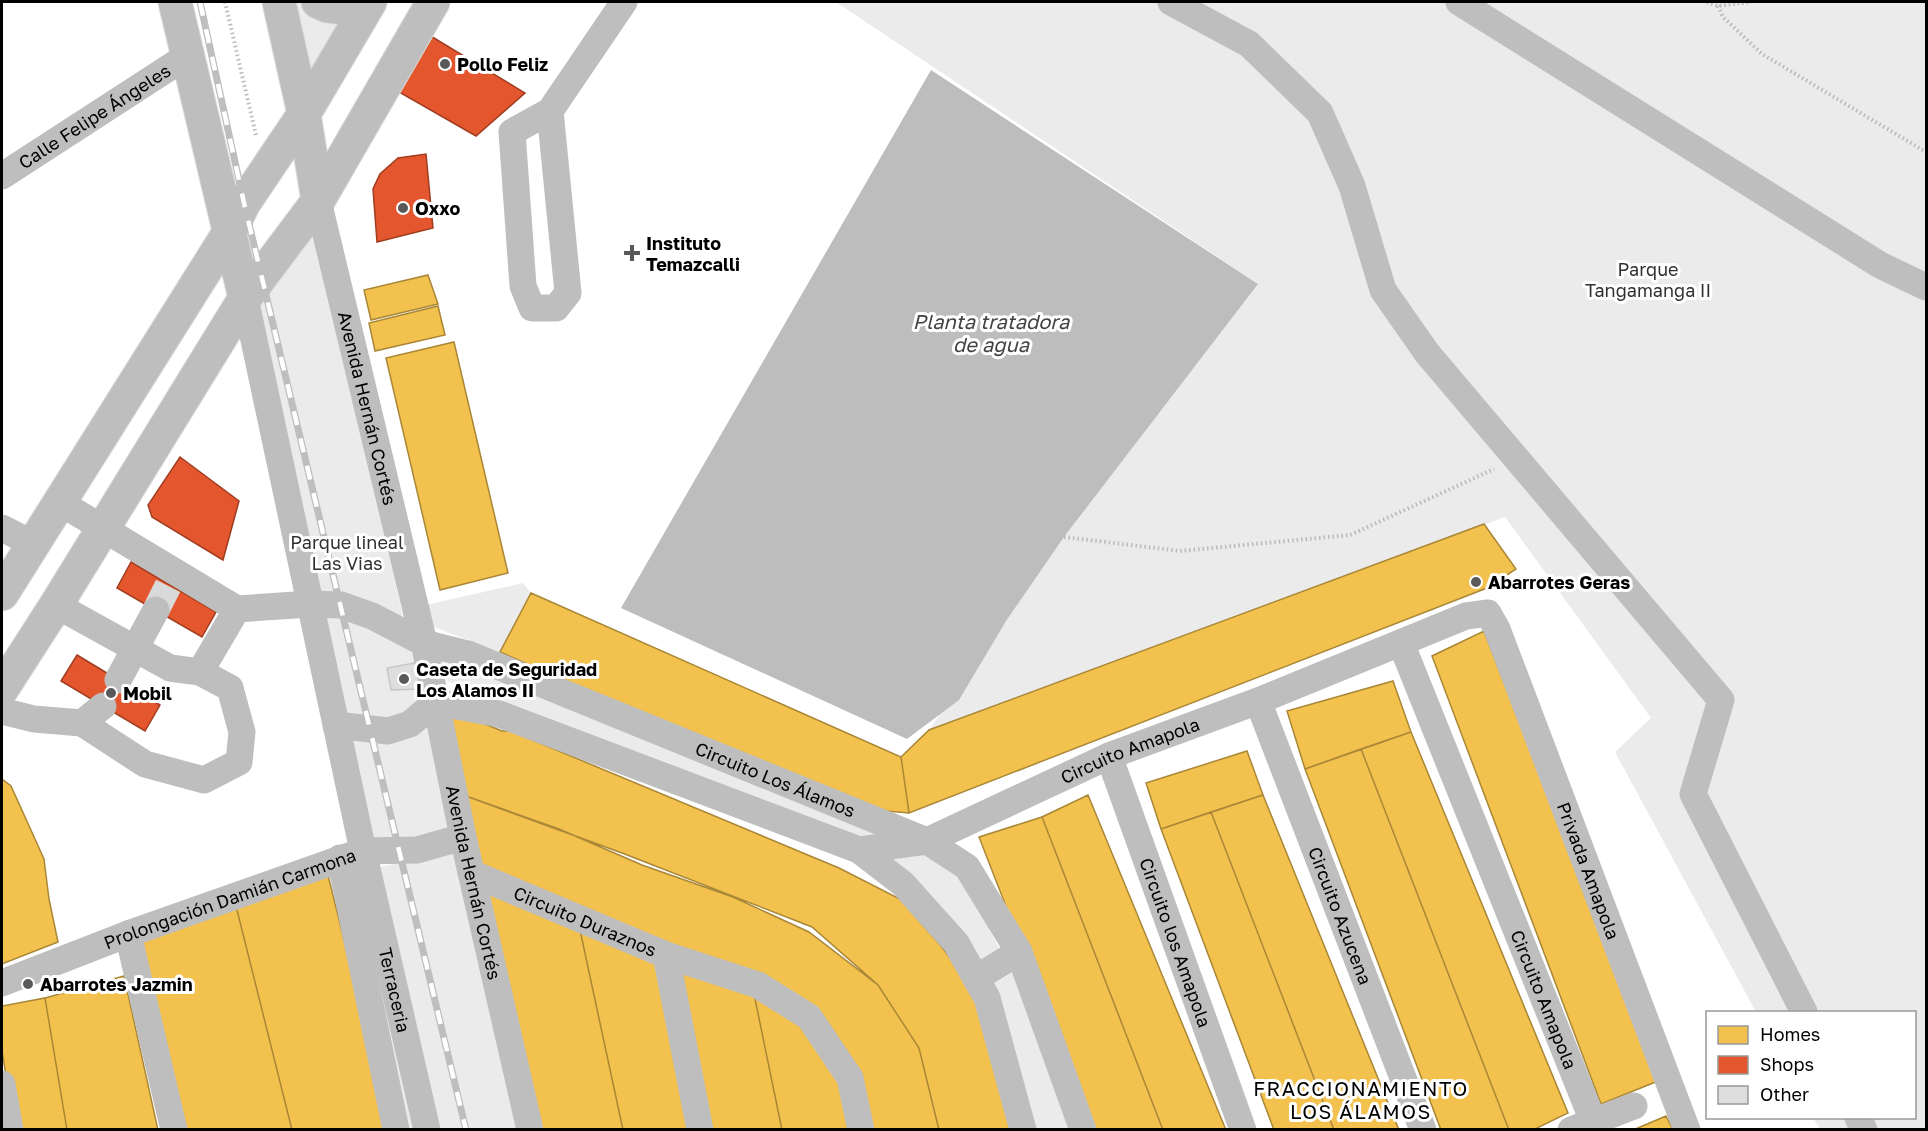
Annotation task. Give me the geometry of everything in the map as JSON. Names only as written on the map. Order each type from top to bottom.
[{"type":"main road","points":[[175,2],[245,298]]},
{"type":"main road","name":"Avenida Hernán Cortés","points":[[279,2],[304,114],[318,201]]},
{"type":"main road","points":[[318,2],[327,6],[367,6]]},
{"type":"main road","points":[[2,689],[245,298],[318,201],[434,2]]},
{"type":"main road","points":[[2,594],[230,231],[244,203],[304,114],[367,6]]},
{"type":"street","points":[[550,111],[568,293],[556,308],[532,308],[523,286],[512,132],[550,111],[624,2]]},
{"type":"street","points":[[1171,2],[1249,44],[1320,113],[1352,186],[1383,290],[1428,353],[1721,700],[1693,794],[1803,1011]]},
{"type":"street","points":[[1459,2],[1880,265],[1926,287]]},
{"type":"street","name":"Calle Felipe Ángeles","points":[[2,176],[187,56]]},
{"type":"street","name":"Avenida Hernán Cortés","points":[[318,201],[424,644],[463,837],[530,1130]]},
{"type":"street","points":[[245,298],[336,725],[351,855],[396,1130]]},
{"type":"street","points":[[59,502],[103,528],[172,578],[237,609],[200,672]]},
{"type":"street","points":[[2,528],[33,544]]},
{"type":"street","name":"Circuito Los Álamos","points":[[237,609],[310,604],[341,605],[372,616],[424,644],[468,654],[927,841],[967,867],[1019,952],[1083,1130]]},
{"type":"street","points":[[2,711],[34,719],[82,723],[145,764],[204,780],[239,762],[242,732],[230,688],[200,672],[170,668],[56,605]]},
{"type":"street","points":[[118,680],[156,610]]},
{"type":"street","name":"Circuito Amapola","points":[[859,850],[927,841],[1109,756],[1258,701],[1466,616],[1488,613]]},
{"type":"street","name":"Privada Amapola","points":[[1488,613],[1497,629],[1687,1130]]},
{"type":"street","name":"Circuito Amapola","points":[[1401,644],[1582,1125],[1634,1106]]},
{"type":"street","name":"Circuito Azucena","points":[[1258,701],[1423,1130]]},
{"type":"street","points":[[336,725],[388,731],[410,724],[436,702]]},
{"type":"street","name":"Circuito Los Álamos","points":[[436,702],[500,714],[859,850],[903,884],[956,943],[987,998],[1023,1130]]},
{"type":"street","points":[[82,723],[103,706]]},
{"type":"street","name":"Circuito los Amapola","points":[[1109,756],[1243,1130]]},
{"type":"street","name":"Prolongación Damián Carmona","points":[[2,983],[128,934],[351,855],[417,850],[463,837]]},
{"type":"street","name":"Terraceria","points":[[351,855],[427,1130]]},
{"type":"street","name":"Circuito Duraznos","points":[[471,873],[666,956],[758,985],[809,1017],[850,1078],[861,1130]]},
{"type":"street","points":[[128,934],[174,1130]]},
{"type":"street","points":[[976,978],[1019,952]]},
{"type":"street","name":"Circuito Duraznos","points":[[666,956],[700,1130]]},
{"type":"street","points":[[2,1084],[10,1130]]},
{"type":"path","points":[[225,2],[265,172]]},
{"type":"path","points":[[1707,2],[1718,6],[1750,2]]},
{"type":"path","points":[[1718,6],[1723,16],[1762,54],[1926,152]]},
{"type":"path","points":[[1064,537],[1180,551],[1350,535],[1516,459]]},
{"type":"green space","points":[[291,2],[297,2],[347,22],[312,79]]},
{"type":"green space","name":"Parque Tangamanga II","points":[[836,2],[1926,2],[1926,1129],[1820,1129],[1814,1119],[1916,1119],[1916,1011],[1755,1011],[1615,752],[1651,718],[1505,517],[929,730],[1064,537],[1258,284]]},
{"type":"green space","name":"Parque lineal Las Vias","points":[[315,228],[403,617],[343,597],[314,595],[255,307]]},
{"type":"green space","points":[[523,583],[531,593],[500,652],[423,623],[421,606]]},
{"type":"green space","name":"Parque lineal Las Vias","points":[[318,614],[341,614],[408,637],[414,663],[387,668],[391,690],[422,689],[455,837],[365,850]]},
{"type":"green space","points":[[438,647],[908,833],[962,875],[999,948],[1016,972],[1069,1129],[1030,1129],[987,979],[879,849],[447,681]]},
{"type":"green space","points":[[457,853],[520,1129],[403,1129],[345,873]]},
{"type":"water","name":"Planta tratadora de agua","points":[[931,70],[1258,284],[1064,537],[1006,621],[959,700],[907,739],[621,608]]},
{"type":"building: Homes","points":[[428,275],[438,304],[371,320],[364,290]]},
{"type":"building: Homes","points":[[438,306],[445,335],[375,351],[369,323]]},
{"type":"building: Homes","points":[[454,342],[508,573],[440,590],[386,358]]},
{"type":"building: Homes","points":[[1484,524],[1516,569],[1487,588],[909,813],[901,757],[929,730]]},
{"type":"building: Homes","points":[[531,593],[901,757],[909,813],[861,809],[500,652]]},
{"type":"building: Homes","points":[[1484,631],[1658,1081],[1601,1104],[1432,656]]},
{"type":"building: Homes","points":[[1393,681],[1411,732],[1305,769],[1287,711]]},
{"type":"building: Homes","points":[[443,707],[502,731],[511,731],[839,868],[900,899],[942,947],[985,1007],[1011,1130],[939,1130],[919,1048],[878,985],[812,927],[622,853],[463,795]]},
{"type":"building: Homes","points":[[1411,732],[1568,1113],[1533,1130],[1509,1130],[1361,749]]},
{"type":"building: Homes","points":[[1361,749],[1509,1130],[1441,1130],[1305,769]]},
{"type":"building: Homes","points":[[1247,751],[1263,795],[1161,829],[1146,783]]},
{"type":"building: Homes","points":[[2,779],[11,786],[44,859],[58,942],[2,964]]},
{"type":"building: Homes","points":[[463,795],[559,829],[642,865],[733,897],[809,932],[878,985],[919,1048],[939,1130],[871,1130],[816,1010],[721,965],[479,865]]},
{"type":"building: Homes","points":[[1088,795],[1226,1130],[1163,1130],[1042,817]]},
{"type":"building: Homes","points":[[1263,795],[1399,1130],[1334,1130],[1211,812]]},
{"type":"building: Homes","points":[[1211,812],[1334,1130],[1274,1130],[1161,829]]},
{"type":"building: Homes","points":[[1042,817],[1163,1130],[1093,1130],[979,837]]},
{"type":"building: Homes","points":[[328,875],[391,1130],[292,1130],[236,906]]},
{"type":"building: Homes","points":[[485,889],[580,930],[623,1130],[540,1130]]},
{"type":"building: Homes","points":[[236,906],[292,1130],[185,1130],[138,931]]},
{"type":"building: Homes","points":[[580,930],[658,960],[692,1130],[623,1130]]},
{"type":"building: Homes","points":[[677,969],[754,994],[782,1130],[709,1130]]},
{"type":"building: Homes","points":[[124,976],[158,1130],[67,1130],[45,998]]},
{"type":"building: Homes","points":[[754,994],[801,1022],[841,1084],[851,1130],[782,1130]]},
{"type":"building: Homes","points":[[45,998],[67,1130],[15,1130],[2,1051],[2,1006]]},
{"type":"building: Homes","points":[[1666,1116],[1673,1130],[1633,1130]]},
{"type":"building: Shops","name":"Pollo Feliz","points":[[429,35],[525,93],[476,136],[399,92]]},
{"type":"building: Shops","name":"Oxxo","points":[[426,154],[433,228],[377,242],[373,189],[380,174],[398,158]]},
{"type":"building: Shops","points":[[180,457],[239,501],[223,560],[152,517],[148,505]]},
{"type":"building: Shops","points":[[131,562],[216,612],[202,637],[117,588]]},
{"type":"building: Shops","name":"Mobil","points":[[77,655],[160,705],[145,731],[61,681]]},
{"type":"building: Other","name":"Caseta de Seguridad Los Alamos II","points":[[414,663],[422,689],[391,690],[387,668]]},
{"type":"tunnel","points":[[156,610],[169,584]]},
{"type":"railway","points":[[200,2],[244,203],[466,1130]]},
{"type":"place","name":"Pollo Feliz","points":[[445,64]]},
{"type":"place","name":"Oxxo","points":[[403,208]]},
{"type":"place","name":"Instituto Temazcalli","points":[[632,253]]},
{"type":"place","name":"Abarrotes Geras","points":[[1476,582]]},
{"type":"place","name":"Caseta de Seguridad Los Alamos II","points":[[404,679]]},
{"type":"place","name":"Mobil","points":[[111,693]]},
{"type":"place","name":"Abarrotes Jazmin","points":[[28,984]]},
{"type":"district","name":"FRACCIONAMIENTO LOS ÁLAMOS","points":[[1361,1100]]}]
